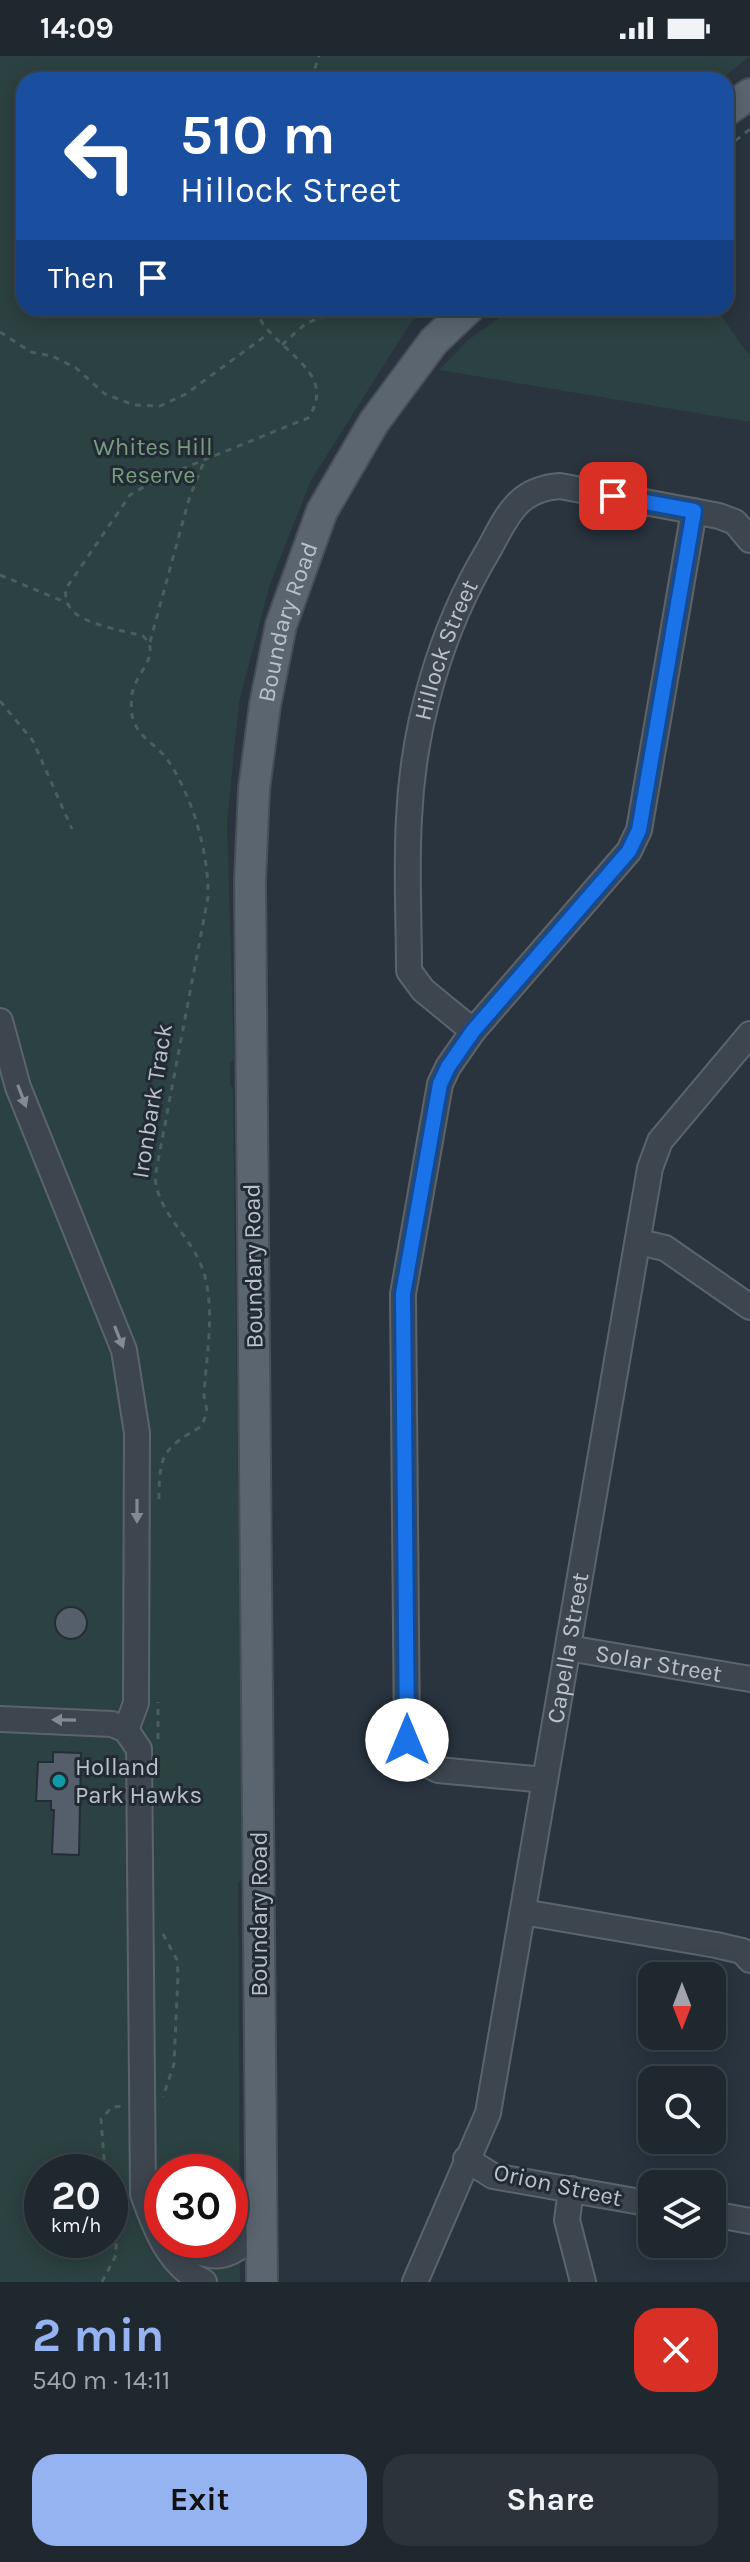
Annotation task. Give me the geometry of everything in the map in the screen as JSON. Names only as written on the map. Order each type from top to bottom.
[{"type":"main road","name":"Boundary Road","points":[[262,2282],[250,896],[254,789],[265,705],[281,625],[322,511],[374,422],[434,341],[461,316]]},
{"type":"street","name":"Hillock Street","points":[[473,1031],[423,990],[409,971],[409,832],[416,758],[428,699],[446,639],[473,575],[509,513],[539,487],[560,486],[694,511],[735,522],[750,540]]},
{"type":"street","points":[[545,1780],[438,1770],[416,1758],[407,1740],[403,1294],[440,1084],[448,1067],[473,1031],[629,851],[639,830],[694,511]]},
{"type":"street","points":[[0,1021],[18,1087],[124,1350],[129,1374],[137,1433],[136,1703],[126,1730]]},
{"type":"street","name":"Capella Street","points":[[415,2282],[488,2113],[650,1168],[660,1141],[750,1034]]},
{"type":"street","points":[[639,1242],[665,1248],[750,1307]]},
{"type":"street","name":"Solar Street","points":[[568,1648],[750,1679]]},
{"type":"street","points":[[0,1719],[79,1720],[112,1724],[126,1730],[139,1749],[144,2196]]},
{"type":"street","points":[[523,1912],[716,1945],[742,1951],[750,1960]]},
{"type":"street","name":"Orion Street","points":[[466,2159],[493,2176],[638,2201]]},
{"type":"street","points":[[571,2189],[567,2220],[583,2282]]},
{"type":"street","points":[[726,2217],[750,2221]]},
{"type":"street","points":[[248,2241],[262,2227]]},
{"type":"street","points":[[175,2258],[204,2282]]},
{"type":"path","points":[[734,142],[750,129]]},
{"type":"path","points":[[150,642],[143,636],[83,618],[72,611],[65,590],[130,495],[159,478],[308,418],[317,396],[313,373],[268,334],[259,316]]},
{"type":"path","points":[[282,345],[305,324],[324,316]]},
{"type":"path","points":[[0,332],[31,352],[52,356],[76,368],[105,394],[134,405],[160,406],[186,394],[268,334]]},
{"type":"path","name":"Ironbark Track","points":[[159,1501],[159,1470],[170,1444],[202,1426],[207,1411],[204,1396],[209,1296],[200,1263],[164,1209],[156,1192],[155,1177],[208,897],[208,872],[204,847],[180,784],[167,759],[136,729],[131,711],[132,691],[152,652],[150,642],[185,512],[205,459]]},
{"type":"path","points":[[0,575],[67,603]]},
{"type":"path","points":[[0,701],[33,741],[72,829]]},
{"type":"path","points":[[158,1691],[158,1738]]},
{"type":"path","points":[[104,2154],[101,2119],[112,2107],[142,2106],[162,2099],[174,2064],[177,1960],[163,1935],[160,1921]]},
{"type":"path","points":[[102,2282],[114,2258]]},
{"type":"green space","name":"Whites Hill Reserve","points":[[0,56],[750,56],[730,72],[16,72],[16,316],[415,316],[311,480],[270,584],[239,702],[227,822],[234,1060],[230,1062],[230,1084],[233,1089],[243,1878],[238,1883],[239,2154],[144,2154],[144,2258],[240,2258],[240,2282],[0,2282]]},
{"type":"green space","points":[[502,316],[666,316],[668,319],[672,316],[722,316],[750,354],[750,422],[439,370],[468,340]]},
{"type":"building","points":[[71,1607],[82,1612],[87,1623],[82,1634],[71,1639],[60,1634],[55,1623],[60,1612]]},
{"type":"building","name":"Holland Park Hawks","points":[[53,1752],[81,1753],[79,1855],[52,1854],[54,1810],[51,1810],[51,1801],[36,1801],[38,1762],[53,1762]]},
{"type":"place","name":"Holland Park Hawks","points":[[59,1781]]},
{"type":"route","points":[[407,1740],[403,1294],[440,1084],[473,1031],[629,851],[639,830],[694,511],[613,496]]}]
